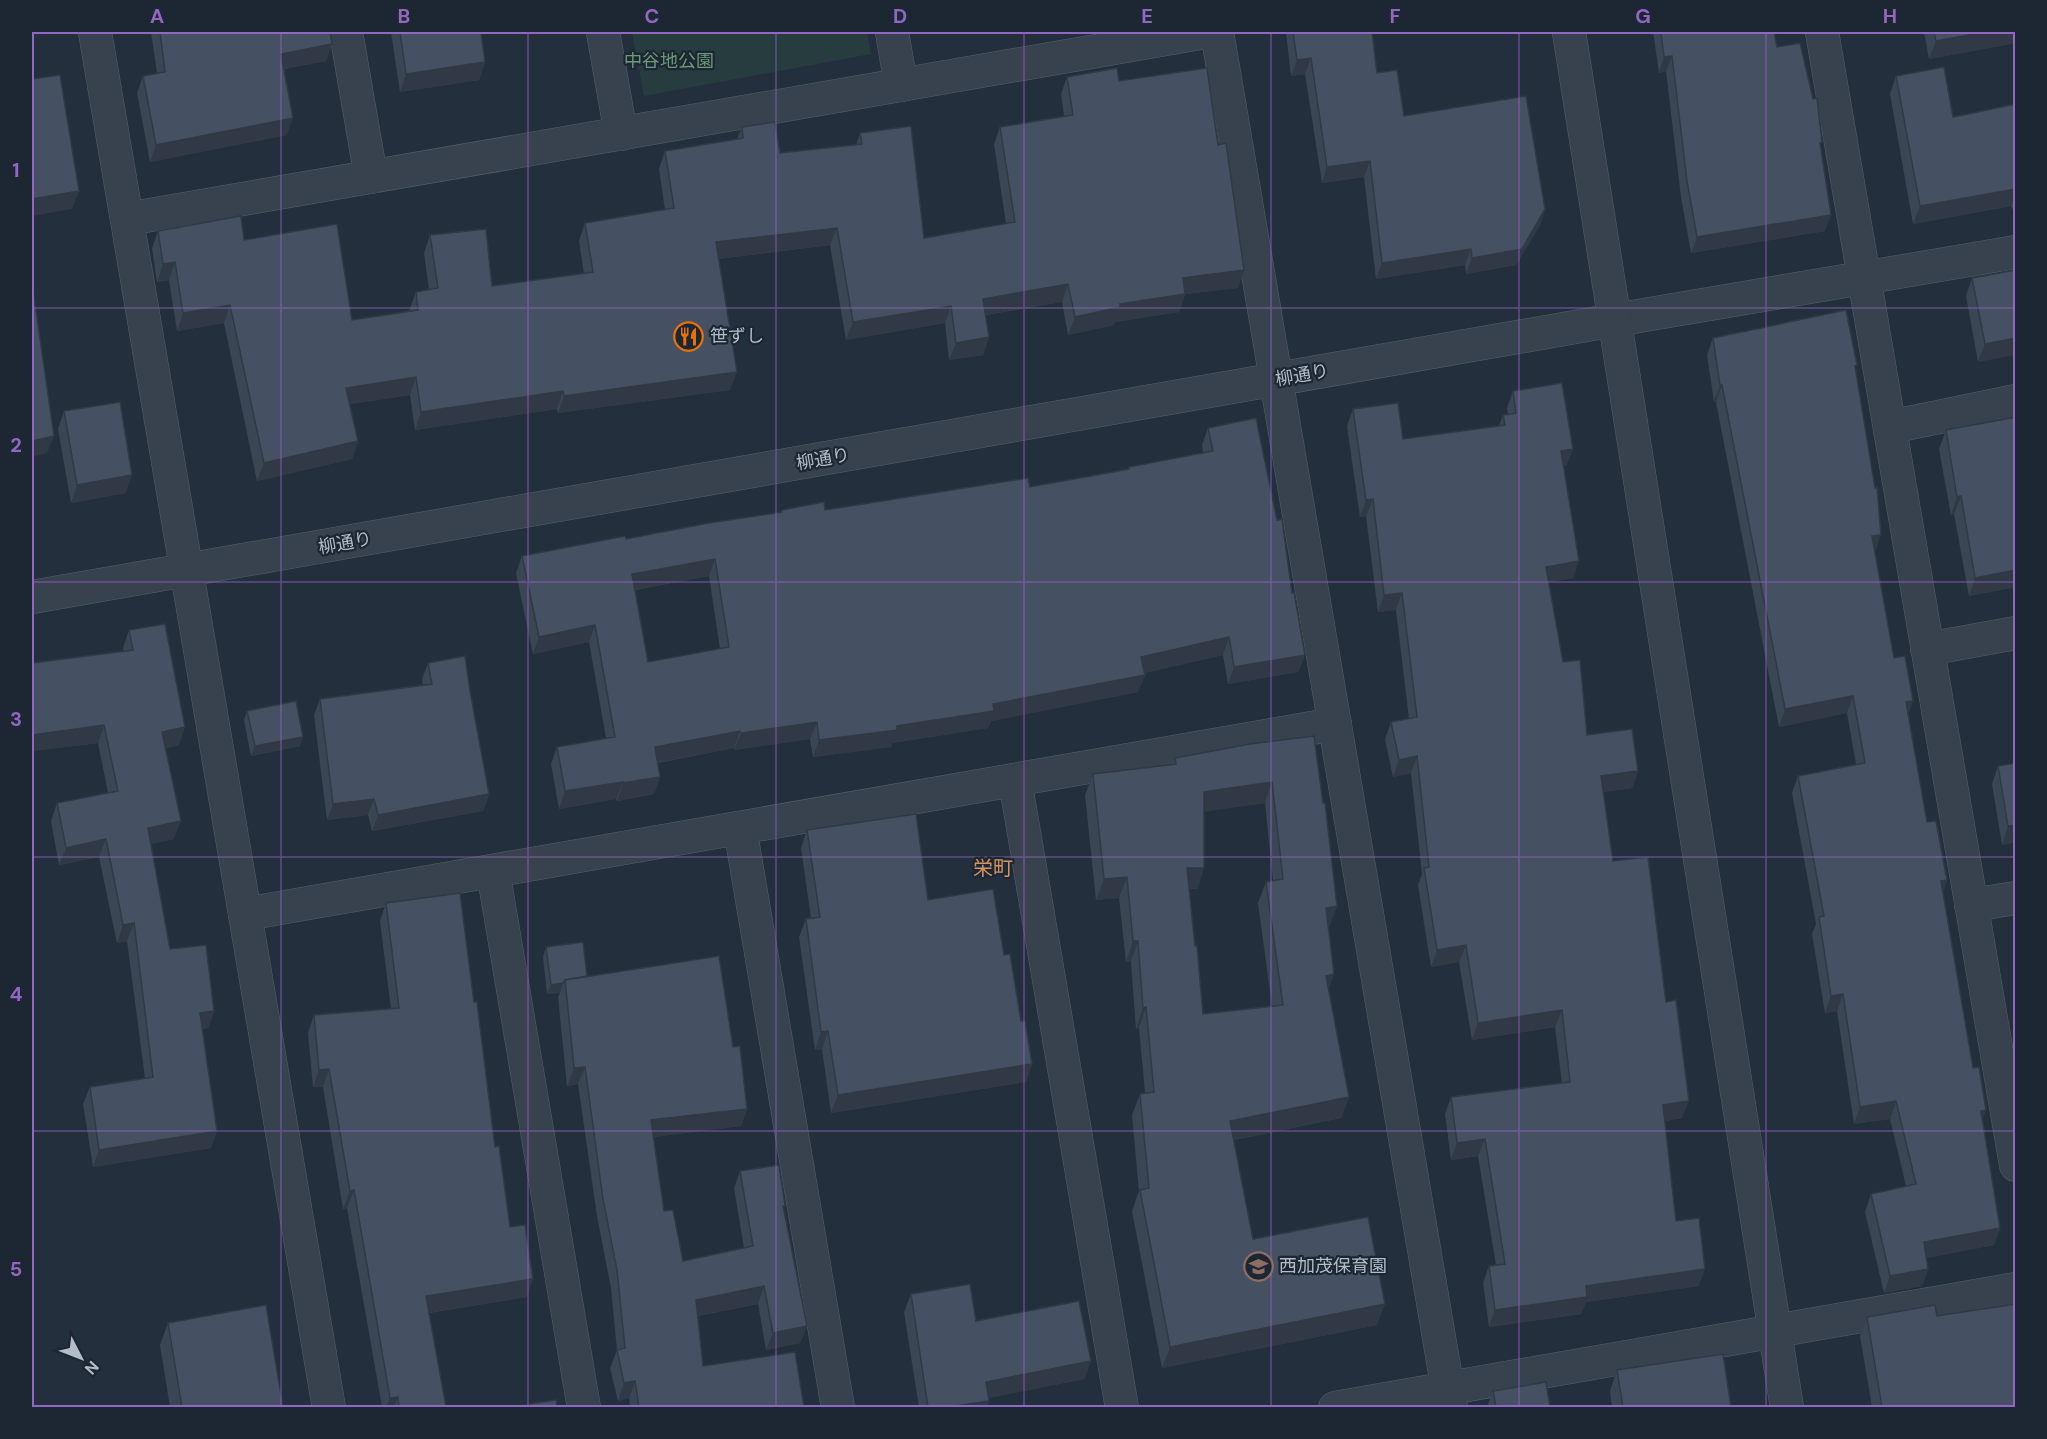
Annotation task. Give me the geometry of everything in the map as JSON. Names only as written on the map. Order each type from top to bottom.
[{"type":"street","points":[[95,32],[329,1407]]},
{"type":"street","points":[[346,32],[371,177]]},
{"type":"street","points":[[603,32],[621,134]]},
{"type":"street","points":[[892,32],[901,85]]},
{"type":"street","points":[[127,219],[1206,32]]},
{"type":"street","points":[[1217,32],[1450,1398]]},
{"type":"street","points":[[1569,32],[1787,1407]]},
{"type":"street","points":[[1822,32],[2016,1165]]},
{"type":"street","name":"柳通り","points":[[32,597],[2016,252]]},
{"type":"street","points":[[1890,427],[2016,401]]},
{"type":"street","points":[[1927,649],[2016,633]]},
{"type":"street","points":[[244,914],[1335,724]]},
{"type":"street","points":[[1015,780],[1122,1407]]},
{"type":"street","points":[[740,828],[838,1407]]},
{"type":"street","points":[[493,870],[584,1407]]},
{"type":"street","points":[[1971,905],[2016,898]]},
{"type":"street","points":[[1335,1407],[1450,1398],[1774,1331],[2016,1289]]},
{"type":"green space","name":"中谷地公園","points":[[632,32],[867,32],[871,54],[644,96]]},
{"type":"building","points":[[160,32],[330,32],[332,44],[281,54],[293,118],[156,145],[143,76],[165,72]]},
{"type":"building","points":[[400,32],[481,32],[485,62],[406,74]]},
{"type":"building","points":[[1293,32],[1372,32],[1377,73],[1397,70],[1404,116],[1526,96],[1545,209],[1522,249],[1472,258],[1471,249],[1382,263],[1370,161],[1327,167],[1311,58],[1297,60]]},
{"type":"building","points":[[1661,32],[1774,32],[1777,47],[1800,43],[1813,99],[1817,98],[1822,142],[1820,143],[1831,215],[1697,237],[1687,181],[1672,56],[1664,57]]},
{"type":"building","points":[[1934,32],[1985,32],[1936,41]]},
{"type":"building","points":[[1944,67],[1953,117],[2016,104],[2016,189],[1920,206],[1896,76]]},
{"type":"building","points":[[1117,68],[1119,81],[1207,68],[1218,145],[1226,143],[1244,270],[1183,278],[1185,294],[1120,304],[1120,307],[1075,317],[1068,284],[983,299],[989,337],[956,343],[951,306],[853,322],[837,228],[716,242],[737,372],[564,396],[563,391],[421,412],[416,377],[346,388],[358,441],[264,463],[230,305],[183,313],[175,262],[163,264],[158,231],[241,216],[244,240],[337,224],[352,320],[418,310],[416,292],[438,288],[430,235],[486,229],[492,286],[593,272],[585,223],[674,208],[665,151],[743,138],[742,127],[775,122],[780,153],[862,144],[860,133],[911,126],[924,238],[1015,222],[1000,127],[1073,115],[1067,77]]},
{"type":"building","points":[[60,75],[79,191],[32,199],[32,79]]},
{"type":"building","points":[[2016,270],[2016,338],[1985,344],[1972,278]]},
{"type":"building","points":[[32,283],[54,436],[32,441]]},
{"type":"building","points":[[1846,310],[1857,365],[1855,366],[1875,488],[1877,487],[1881,535],[1872,536],[1894,658],[1905,656],[1913,701],[1906,702],[1927,822],[1936,821],[1947,880],[1941,881],[1973,1068],[1979,1067],[1986,1110],[1981,1111],[2000,1228],[1924,1242],[1928,1269],[1890,1276],[1871,1194],[1916,1184],[1896,1101],[1860,1107],[1843,994],[1831,996],[1819,917],[1824,916],[1798,776],[1865,763],[1853,696],[1785,709],[1722,385],[1720,385],[1713,338]]},
{"type":"building","points":[[1562,383],[1573,449],[1561,451],[1579,561],[1546,567],[1563,662],[1580,660],[1587,735],[1632,729],[1638,771],[1601,776],[1613,861],[1648,857],[1666,1002],[1676,1000],[1689,1101],[1663,1105],[1676,1221],[1699,1218],[1705,1269],[1586,1286],[1587,1297],[1495,1310],[1489,1266],[1505,1264],[1485,1139],[1457,1143],[1451,1097],[1570,1082],[1562,1010],[1478,1023],[1466,945],[1437,950],[1424,868],[1429,867],[1417,756],[1399,760],[1391,722],[1417,717],[1402,593],[1384,595],[1373,499],[1366,500],[1353,409],[1398,403],[1403,439],[1505,425],[1503,415],[1516,413],[1513,391]]},
{"type":"building","points":[[120,402],[132,475],[77,485],[64,411]]},
{"type":"building","points":[[2016,417],[2016,570],[1975,578],[1961,496],[1957,497],[1946,430]]},
{"type":"building","points":[[1256,418],[1277,520],[1282,519],[1292,593],[1294,592],[1305,655],[1234,667],[1229,637],[1141,657],[1145,675],[993,704],[994,711],[897,726],[897,730],[819,740],[817,722],[741,733],[740,731],[655,747],[660,777],[565,791],[557,747],[615,737],[595,625],[539,637],[522,556],[625,536],[626,539],[782,512],[782,510],[824,502],[825,510],[1028,478],[1030,487],[1129,469],[1129,467],[1213,451],[1208,428]],"holes":[[[715,559],[729,647],[648,662],[632,574]]]},
{"type":"building","points":[[165,624],[185,727],[162,732],[181,821],[148,828],[170,949],[206,945],[214,1011],[200,1013],[217,1131],[99,1150],[90,1087],[153,1077],[134,923],[123,925],[106,839],[66,848],[57,803],[118,791],[104,725],[32,735],[32,663],[133,650],[129,630]]},
{"type":"building","points":[[465,656],[489,794],[378,815],[374,799],[333,804],[320,699],[432,684],[428,663]]},
{"type":"building","points":[[296,701],[303,737],[255,746],[247,711]]},
{"type":"building","points":[[1314,736],[1323,803],[1325,803],[1337,906],[1326,908],[1334,974],[1326,976],[1349,1097],[1230,1121],[1253,1239],[1368,1217],[1385,1304],[1170,1347],[1140,1190],[1149,1188],[1140,1094],[1154,1092],[1146,1007],[1143,1008],[1138,941],[1133,941],[1127,877],[1104,879],[1093,774],[1176,764],[1175,758],[1250,744]],"holes":[[[1272,782],[1283,879],[1266,882],[1283,1005],[1203,1014],[1187,868],[1204,868],[1204,792]]]},
{"type":"building","points":[[2016,763],[2016,825],[2008,826],[1998,766]]},
{"type":"building","points":[[916,814],[928,900],[993,889],[1004,955],[1010,954],[1021,1021],[1025,1021],[1032,1064],[838,1095],[828,1031],[821,1032],[806,919],[820,917],[807,830]]},
{"type":"building","points":[[460,893],[474,1002],[477,1002],[495,1147],[499,1146],[510,1227],[525,1225],[533,1279],[426,1296],[446,1407],[399,1407],[398,1397],[390,1398],[354,1190],[350,1191],[329,1069],[319,1070],[314,1015],[399,1008],[386,903]]},
{"type":"building","points":[[583,942],[587,976],[551,985],[546,947]]},
{"type":"building","points":[[719,956],[733,1047],[740,1046],[747,1109],[651,1120],[664,1211],[673,1210],[683,1261],[753,1246],[740,1171],[779,1165],[785,1206],[783,1206],[807,1326],[773,1333],[764,1286],[696,1300],[703,1366],[795,1352],[804,1407],[639,1407],[635,1381],[624,1383],[617,1350],[625,1348],[617,1270],[603,1199],[585,1067],[574,1068],[565,980]]},
{"type":"building","points":[[970,1284],[976,1321],[1079,1301],[1091,1361],[986,1382],[989,1401],[948,1407],[928,1407],[911,1294]]},
{"type":"building","points":[[2016,1304],[2016,1407],[1882,1407],[1867,1317],[1935,1305],[1937,1316]]},
{"type":"building","points":[[266,1305],[283,1407],[182,1407],[168,1323]]},
{"type":"building","points":[[1723,1354],[1731,1407],[1623,1407],[1617,1370]]},
{"type":"building","points":[[1546,1382],[1550,1407],[1496,1407],[1493,1391]]},
{"type":"building","points":[[556,1400],[557,1407],[510,1407]]},
{"type":"place","name":"笹ずし","points":[[689,336]]},
{"type":"place","name":"西加茂保育園","points":[[1258,1266]]},
{"type":"district","name":"栄町","points":[[993,868]]}]
